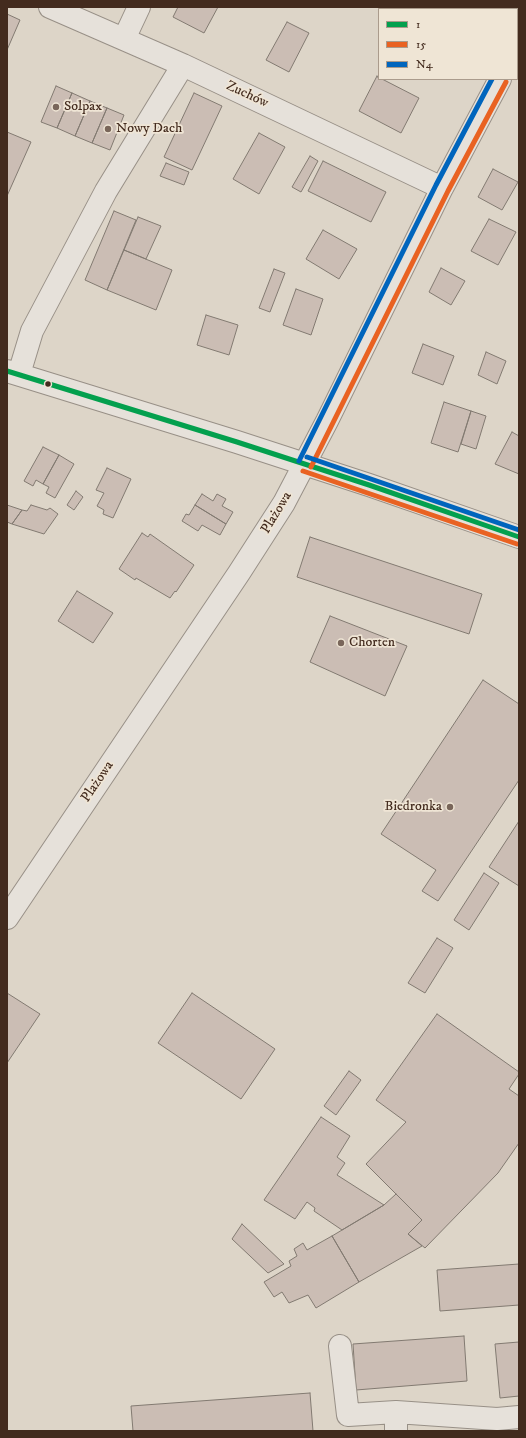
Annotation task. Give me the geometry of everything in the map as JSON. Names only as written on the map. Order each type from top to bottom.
[{"type":"street","name":"Zuchów","points":[[50,7],[183,64],[442,188]]},
{"type":"street","points":[[124,39],[139,7]]},
{"type":"street","points":[[183,64],[106,191],[32,331],[13,373],[305,464],[519,537]]},
{"type":"street","name":"Plażowa","points":[[7,918],[239,573],[284,503],[305,464],[442,188],[499,80]]},
{"type":"street","points":[[340,1346],[348,1415],[396,1422],[519,1417]]},
{"type":"building","points":[[178,7],[218,7],[204,33],[173,17]]},
{"type":"building","points":[[7,14],[20,20],[7,50]]},
{"type":"building","points":[[287,22],[309,33],[289,72],[266,60]]},
{"type":"building","points":[[377,76],[378,80],[384,80],[419,98],[401,133],[359,111]]},
{"type":"building","name":"Solpax","points":[[56,86],[72,93],[57,128],[41,122]]},
{"type":"building","points":[[72,93],[90,101],[75,136],[57,128]]},
{"type":"building","points":[[194,93],[222,106],[192,170],[164,157]]},
{"type":"building","points":[[90,101],[107,108],[92,143],[75,136]]},
{"type":"building","name":"Nowy Dach","points":[[107,108],[124,115],[110,150],[92,143]]},
{"type":"building","points":[[7,132],[31,142],[7,196]]},
{"type":"building","points":[[259,133],[285,147],[259,194],[233,179]]},
{"type":"building","points":[[310,156],[318,161],[301,192],[292,187]]},
{"type":"building","points":[[323,161],[386,192],[371,222],[308,191]]},
{"type":"building","points":[[166,163],[189,172],[184,185],[160,176]]},
{"type":"building","points":[[493,169],[518,182],[502,210],[478,197]]},
{"type":"building","points":[[114,211],[136,220],[107,290],[85,280]]},
{"type":"building","points":[[138,217],[161,226],[146,259],[124,250]]},
{"type":"building","points":[[489,219],[516,232],[498,265],[471,251]]},
{"type":"building","points":[[323,230],[357,249],[339,279],[306,259]]},
{"type":"building","points":[[124,250],[172,270],[156,310],[107,290]]},
{"type":"building","points":[[441,268],[465,281],[451,305],[429,292]]},
{"type":"building","points":[[274,269],[285,273],[270,312],[259,308]]},
{"type":"building","points":[[296,289],[323,299],[311,335],[283,325]]},
{"type":"building","points":[[206,315],[238,325],[229,355],[197,345]]},
{"type":"building","points":[[423,344],[454,356],[443,385],[412,373]]},
{"type":"building","points":[[486,352],[506,361],[497,384],[478,375]]},
{"type":"building","points":[[444,402],[471,411],[458,452],[431,443]]},
{"type":"building","points":[[471,411],[486,416],[476,449],[461,444]]},
{"type":"building","points":[[512,432],[519,436],[519,474],[495,464]]},
{"type":"building","points":[[43,447],[59,455],[43,484],[36,480],[33,486],[24,481]]},
{"type":"building","points":[[59,455],[74,464],[55,498],[46,493],[49,487],[43,484]]},
{"type":"building","points":[[107,468],[131,479],[113,518],[103,514],[104,510],[97,506],[104,493],[96,490]]},
{"type":"building","points":[[76,491],[83,497],[74,510],[67,505]]},
{"type":"building","points":[[202,494],[213,501],[217,494],[226,499],[222,506],[233,512],[226,524],[195,505]]},
{"type":"building","points":[[7,505],[22,510],[12,524],[7,522]]},
{"type":"building","points":[[31,505],[47,510],[50,508],[58,514],[44,534],[12,524],[22,510],[27,511]]},
{"type":"building","points":[[195,505],[226,524],[220,535],[202,525],[198,531],[182,521],[186,514],[189,515]]},
{"type":"building","points":[[142,533],[148,537],[150,534],[194,565],[176,592],[175,591],[170,598],[136,578],[135,580],[119,569]]},
{"type":"building","points":[[310,537],[482,594],[469,634],[297,577]]},
{"type":"building","points":[[77,591],[113,613],[93,643],[58,621]]},
{"type":"building","points":[[330,616],[407,646],[385,696],[310,662]]},
{"type":"building","name":"Biedronka","points":[[483,680],[519,704],[519,780],[438,901],[422,891],[436,870],[381,834]]},
{"type":"building","points":[[519,821],[519,886],[489,867]]},
{"type":"building","points":[[484,873],[499,883],[469,930],[454,920]]},
{"type":"building","points":[[437,938],[453,948],[425,993],[408,983]]},
{"type":"building","points":[[7,993],[40,1014],[7,1063]]},
{"type":"building","points":[[192,993],[275,1049],[241,1099],[158,1043]]},
{"type":"building","points":[[437,1014],[519,1072],[509,1089],[519,1096],[519,1143],[498,1173],[425,1248],[408,1234],[422,1220],[366,1164],[406,1122],[376,1100]]},
{"type":"building","points":[[349,1071],[361,1080],[336,1115],[324,1106]]},
{"type":"building","points":[[321,1117],[350,1136],[337,1157],[345,1163],[337,1175],[384,1205],[342,1230],[314,1211],[315,1208],[307,1202],[295,1219],[264,1200]]},
{"type":"building","points":[[396,1194],[422,1220],[408,1234],[422,1246],[359,1282],[332,1236],[384,1205]]},
{"type":"building","points":[[242,1224],[284,1264],[268,1273],[232,1239]]},
{"type":"building","points":[[332,1236],[359,1282],[316,1308],[308,1295],[289,1303],[282,1292],[274,1297],[264,1282],[291,1266],[289,1261],[297,1256],[294,1249],[303,1243],[307,1250]]},
{"type":"building","points":[[519,1264],[519,1305],[440,1311],[437,1270]]},
{"type":"building","points":[[464,1336],[467,1381],[356,1390],[353,1344]]},
{"type":"building","points":[[519,1342],[519,1396],[500,1398],[495,1344]]},
{"type":"building","points":[[310,1393],[313,1431],[133,1431],[131,1406]]},
{"type":"transit line","name":"N4","points":[[299,461],[436,185],[491,80]]},
{"type":"transit line","name":"15","points":[[311,467],[448,191],[506,82]]},
{"type":"transit line","name":"1","points":[[7,371],[237,442],[369,485],[519,537]]},
{"type":"transit line","name":"N4","points":[[307,457],[519,530]]},
{"type":"transit line","name":"15","points":[[303,471],[517,544]]},
{"type":"place","name":"Solpax","points":[[56,107]]},
{"type":"place","name":"Nowy Dach","points":[[108,129]]},
{"type":"place","name":"Chorten","points":[[341,643]]},
{"type":"place","name":"Biedronka","points":[[450,807]]}]
